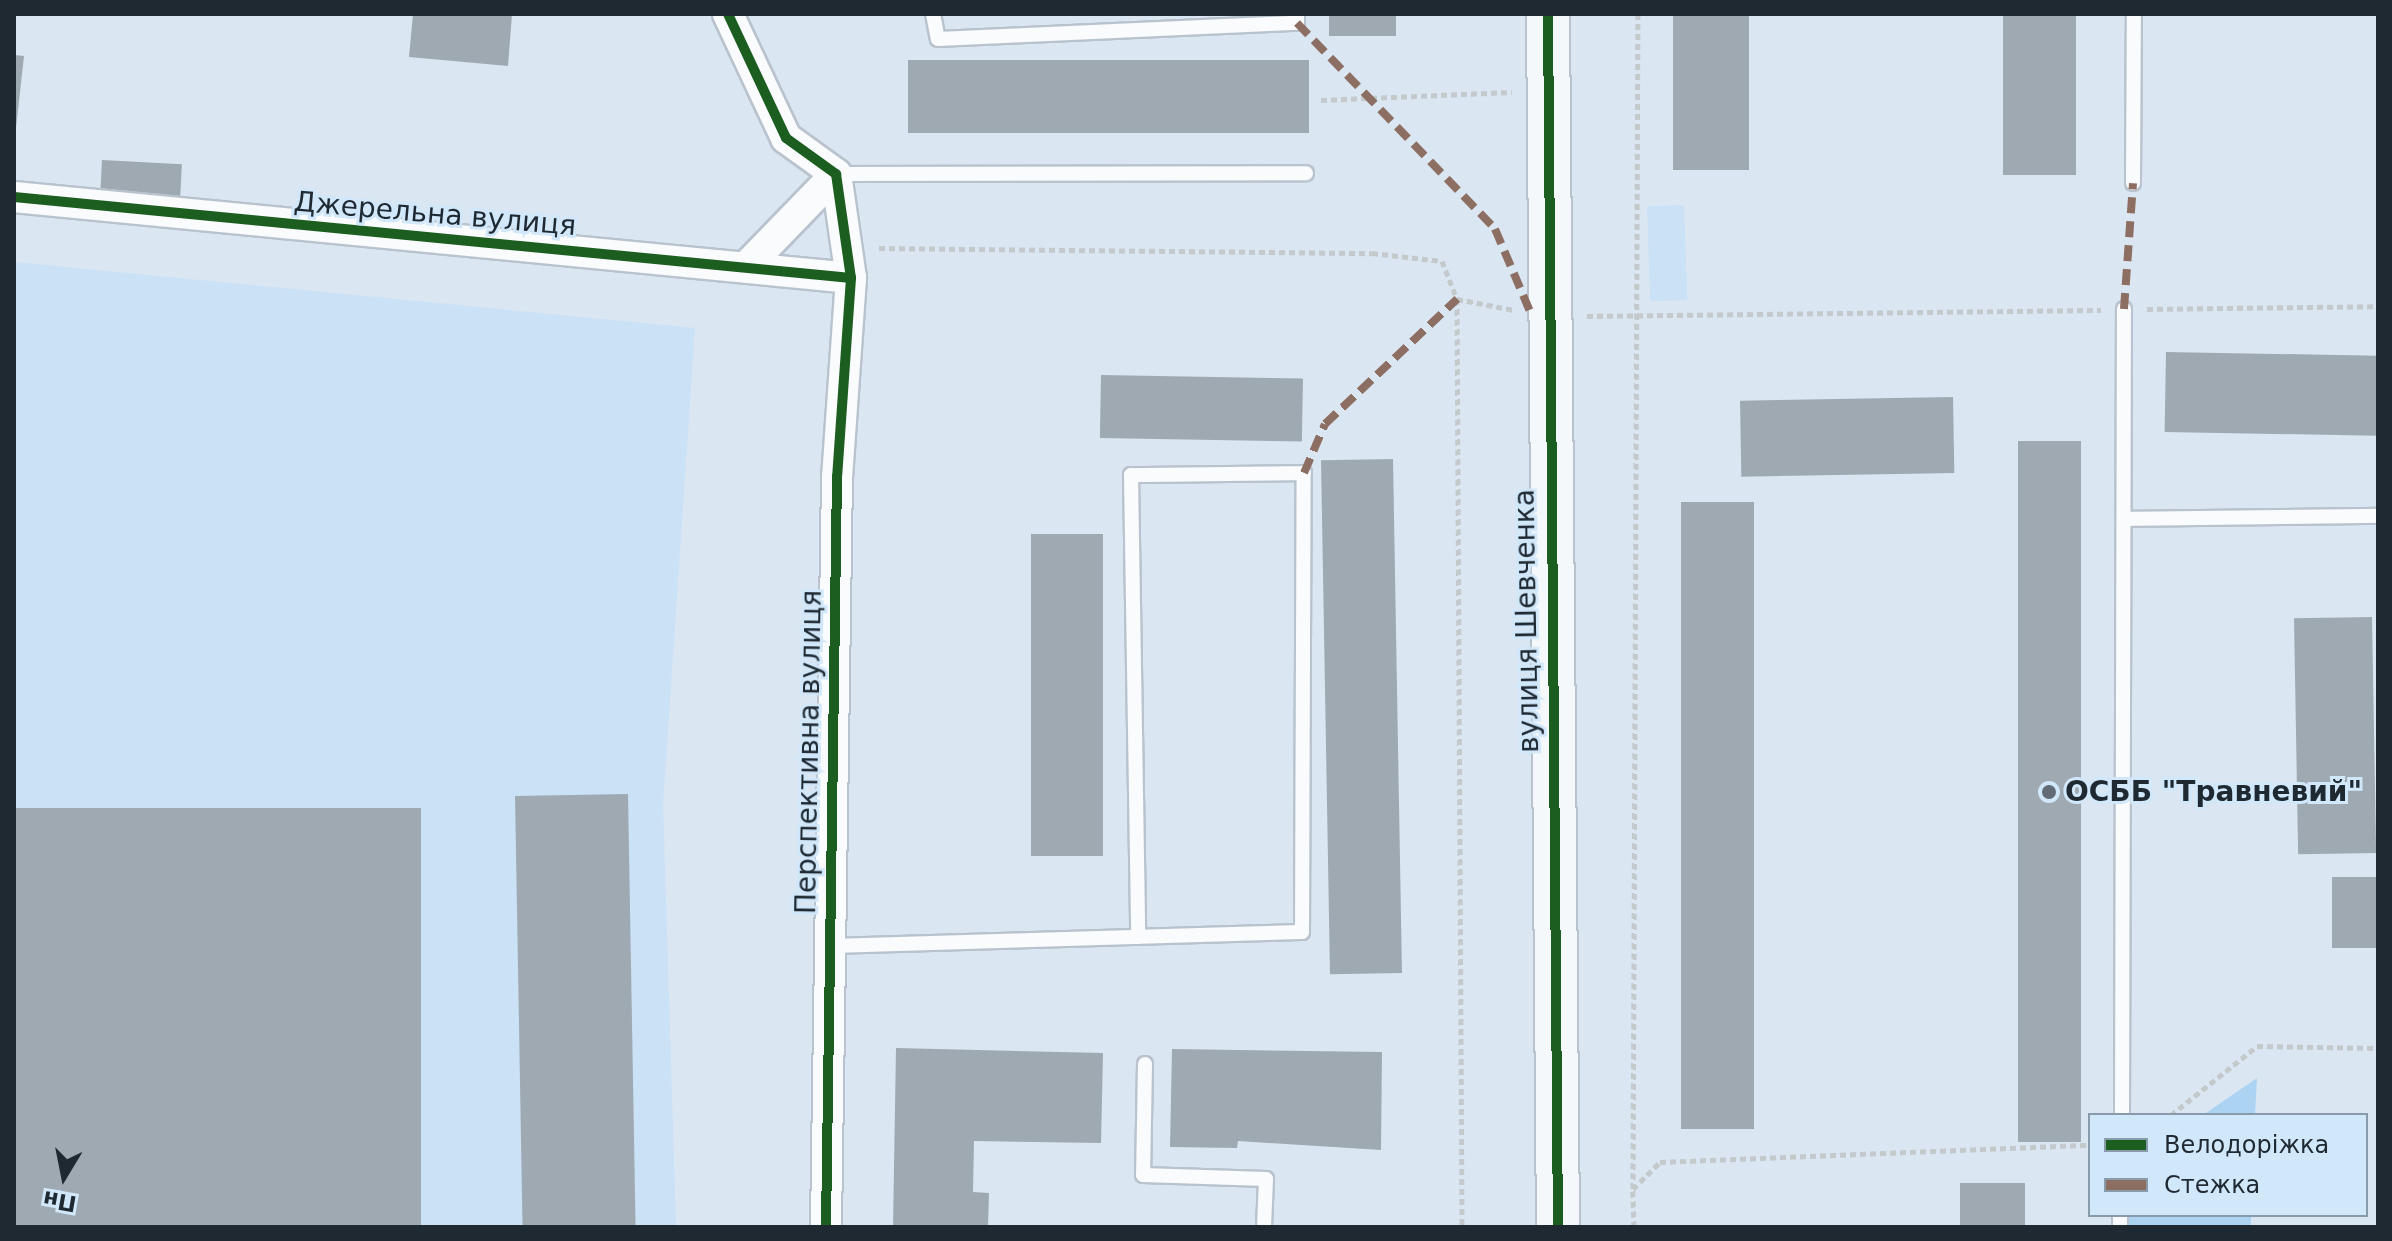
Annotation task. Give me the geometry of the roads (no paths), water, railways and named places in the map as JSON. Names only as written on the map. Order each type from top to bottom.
[{"type":"street","name":"вулиця Шевченка","points":[[1548,14],[1548,317],[1558,1227]]},
{"type":"street","points":[[732,15],[786,138],[836,174],[746,267]]},
{"type":"street","name":"Перспективна вулиця","points":[[826,1227],[837,476],[851,278],[836,174]]},
{"type":"street","name":"Джерельна вулиця","points":[[14,197],[851,278]]},
{"type":"lane","points":[[933,14],[938,39],[1297,23],[1297,14]]},
{"type":"lane","points":[[2133,183],[2134,14]]},
{"type":"lane","points":[[836,174],[1306,173]]},
{"type":"lane","points":[[2122,1113],[2124,309]]},
{"type":"lane","points":[[830,946],[1138,937],[1302,932],[1304,473],[1131,475],[1138,937]]},
{"type":"lane","points":[[2124,519],[2378,516]]},
{"type":"lane","points":[[1145,1064],[1143,1175],[1266,1179],[1264,1227]]},
{"type":"place","name":"ОСББ \"Травневий\"","points":[[2049,792]]}]
